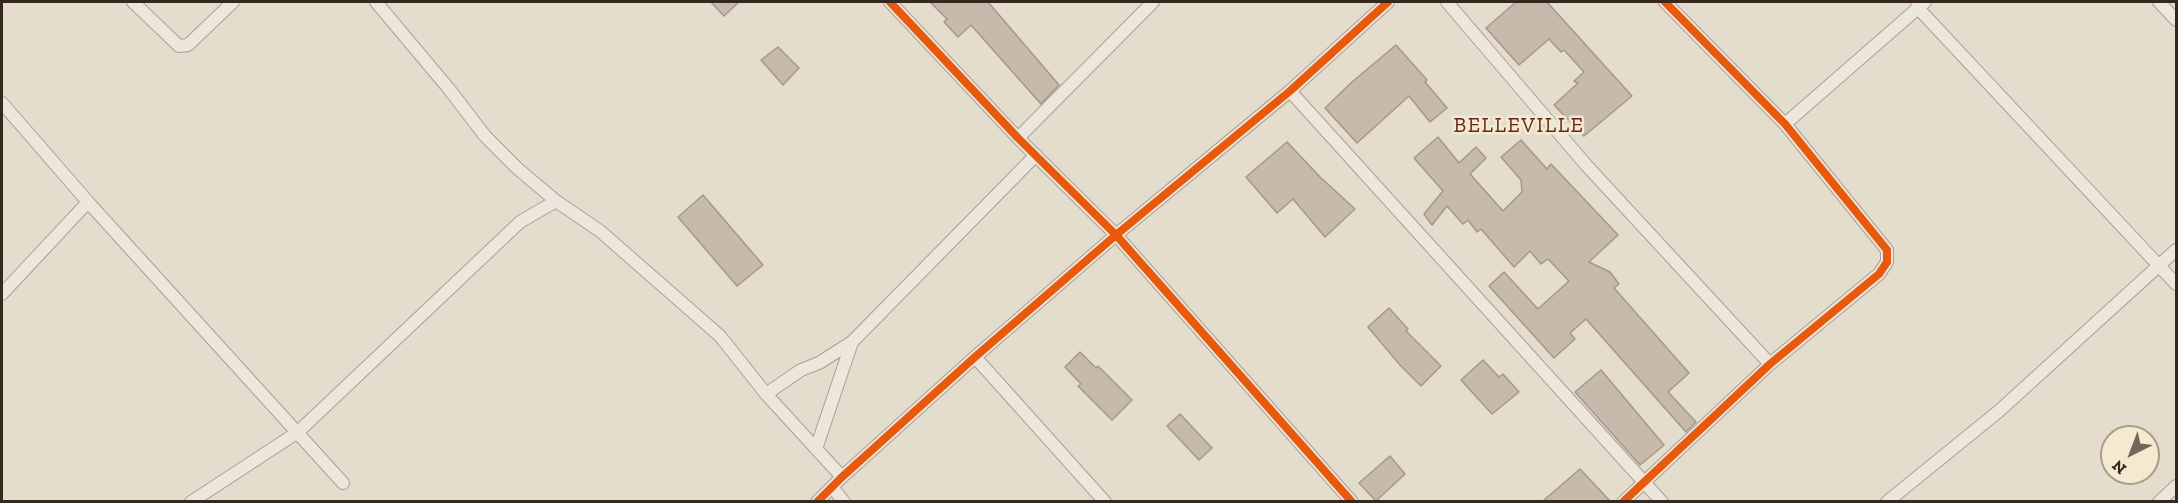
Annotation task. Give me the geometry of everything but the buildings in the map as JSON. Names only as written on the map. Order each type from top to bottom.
[{"type":"street","points":[[133,2],[179,46],[188,45],[233,2]]},
{"type":"street","points":[[376,2],[485,135],[518,169],[556,201],[600,231],[720,336],[766,394],[842,477]]},
{"type":"street","points":[[890,2],[1018,138],[1116,235],[1352,501]]},
{"type":"street","points":[[1018,138],[1153,2]]},
{"type":"street","points":[[817,501],[975,357],[1116,235],[1290,91],[1388,2]]},
{"type":"street","points":[[1447,2],[1587,166],[1770,364]]},
{"type":"street","points":[[1623,501],[1770,364],[1879,274],[1887,262],[1887,250],[1785,124],[1665,2]]},
{"type":"street","points":[[2159,2],[2176,20]]},
{"type":"street","points":[[1785,124],[1921,4],[2176,284]]},
{"type":"street","points":[[1290,91],[1662,501]]},
{"type":"street","points":[[2,103],[88,202],[343,483]]},
{"type":"street","points":[[766,394],[801,370],[819,363],[852,342],[1036,155]]},
{"type":"street","points":[[191,501],[298,432],[520,222],[556,201]]},
{"type":"street","points":[[2,294],[88,202]]},
{"type":"street","points":[[1887,501],[1999,411],[2176,250]]},
{"type":"street","points":[[816,449],[852,342]]},
{"type":"street","points":[[975,357],[1105,501]]},
{"type":"street","points":[[2159,501],[2176,486]]},
{"type":"street","points":[[831,487],[844,501]]},
{"type":"cycle path","points":[[890,2],[1018,138],[1116,235],[1352,502]]},
{"type":"cycle path","points":[[817,502],[975,357],[1116,235],[1290,91],[1388,2]]},
{"type":"cycle path","points":[[1623,502],[1770,364],[1879,274],[1887,262],[1887,250],[1785,124],[1665,2]]},
{"type":"district","name":"BELLEVILLE","points":[[1519,126]]}]
